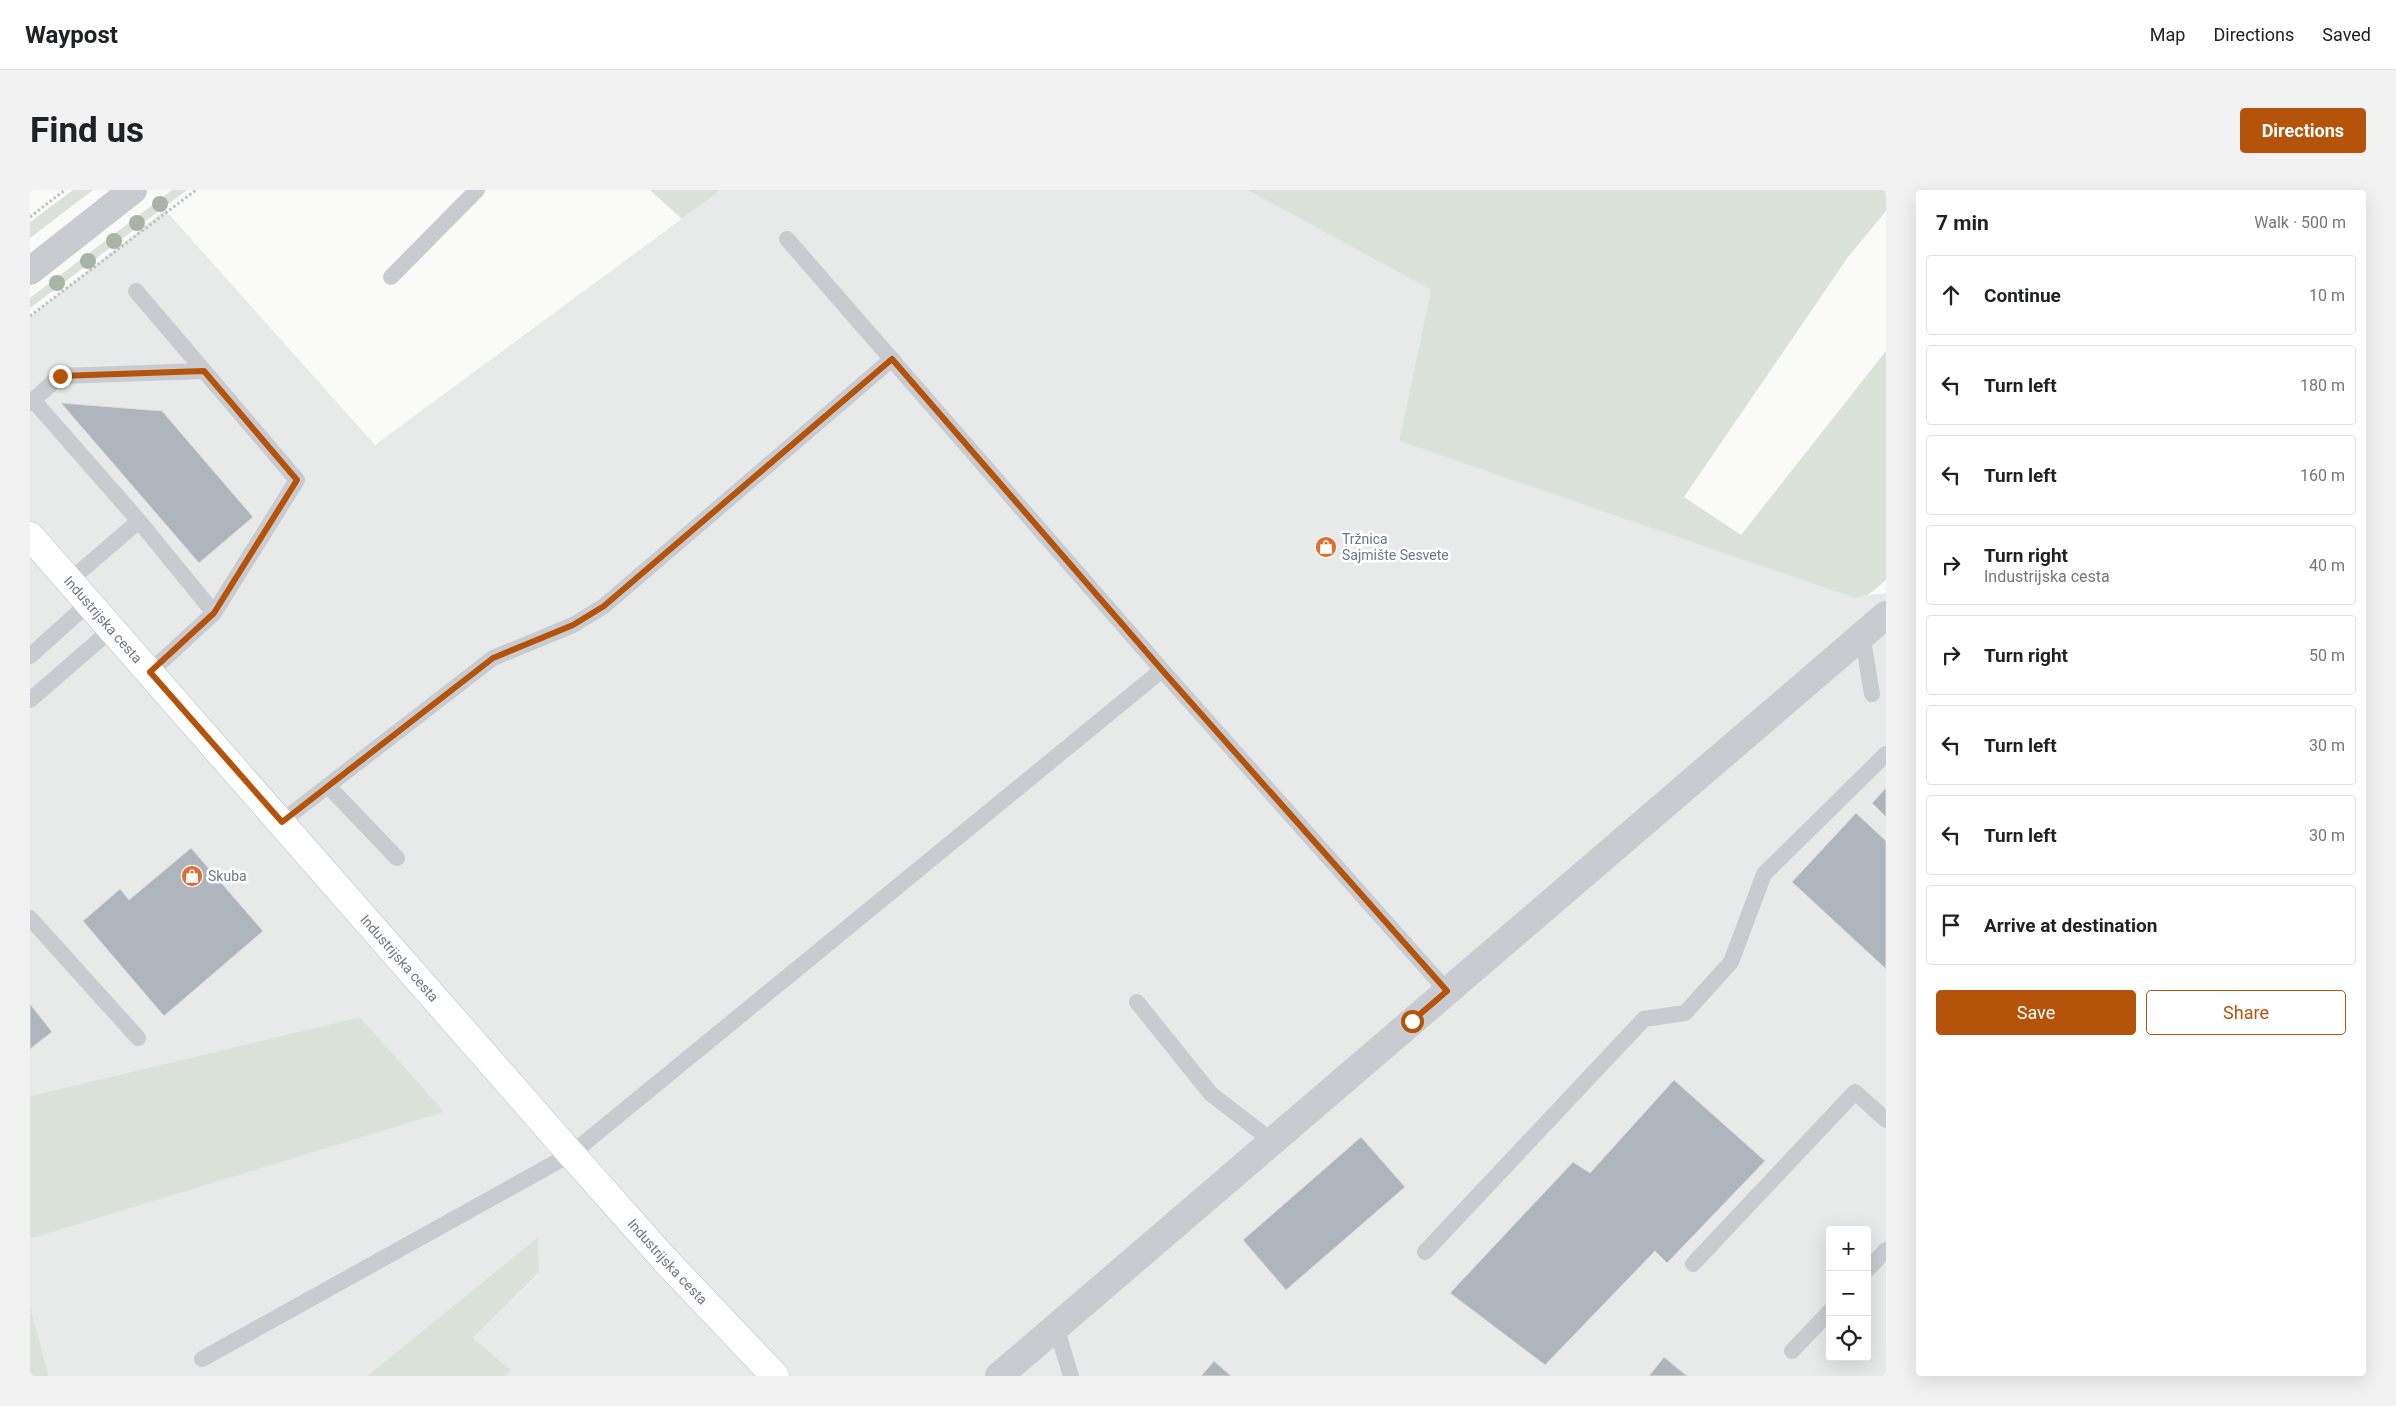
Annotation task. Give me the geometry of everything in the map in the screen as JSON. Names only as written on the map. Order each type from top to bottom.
[{"type":"street","points":[[30,271],[133,190]]},
{"type":"street","name":"Industrijska cesta","points":[[30,536],[571,1154],[666,1261],[775,1376]]},
{"type":"street","points":[[999,1376],[1886,615]]},
{"type":"lane","points":[[391,277],[477,190]]},
{"type":"lane","points":[[787,239],[1162,670],[1447,991]]},
{"type":"lane","points":[[136,291],[297,480],[214,613],[150,672]]},
{"type":"lane","points":[[282,822],[329,787],[446,692],[493,658],[573,625],[604,606],[892,359]]},
{"type":"lane","points":[[204,371],[60,376],[32,401],[139,521],[214,613]]},
{"type":"lane","points":[[69,581],[139,521]]},
{"type":"lane","points":[[30,656],[89,603]]},
{"type":"lane","points":[[30,700],[112,630]]},
{"type":"lane","points":[[1862,634],[1872,694]]},
{"type":"lane","points":[[202,1359],[571,1154],[1162,670]]},
{"type":"lane","points":[[1425,1252],[1644,1019],[1685,1013],[1731,962],[1764,874],[1886,754]]},
{"type":"lane","points":[[329,787],[397,858]]},
{"type":"lane","points":[[30,918],[138,1038]]},
{"type":"lane","points":[[1137,1002],[1211,1094],[1272,1141]]},
{"type":"lane","points":[[1692,1264],[1855,1092],[1886,1120]]},
{"type":"lane","points":[[1871,1266],[1886,1250]]},
{"type":"lane","points":[[1792,1351],[1826,1315]]},
{"type":"lane","points":[[1056,1327],[1071,1376]]},
{"type":"path","points":[[30,217],[65,190]]},
{"type":"path","points":[[30,316],[196,190]]},
{"type":"shaded area","points":[[73,190],[93,190],[30,238],[30,222]]},
{"type":"shaded area","points":[[172,190],[187,190],[30,308],[30,298]]},
{"type":"shaded area","points":[[650,190],[721,190],[682,219]]},
{"type":"shaded area","points":[[721,190],[1247,190],[1431,290],[1399,441],[1855,597],[1886,593],[1886,1376],[505,1376],[511,1370],[473,1338],[539,1274],[538,1237],[367,1376],[49,1376],[30,1307],[30,1239],[443,1112],[360,1017],[30,1096],[30,317],[165,210],[375,445]]},
{"type":"shaded area","points":[[1247,190],[1886,190],[1886,211],[1848,257],[1684,497],[1741,535],[1886,351],[1886,580],[1868,595],[1855,598],[1399,441],[1431,290]]},
{"type":"shaded area","points":[[360,1017],[444,1112],[30,1239],[30,1096]]},
{"type":"shaded area","points":[[538,1237],[539,1273],[473,1338],[511,1370],[505,1376],[367,1376]]},
{"type":"shaded area","points":[[30,1307],[49,1376],[30,1376]]},
{"type":"building","points":[[61,403],[162,411],[253,517],[199,563]]},
{"type":"building","points":[[1886,788],[1886,817],[1872,803]]},
{"type":"building","points":[[1856,813],[1886,841],[1886,969],[1792,882]]},
{"type":"building","points":[[191,848],[263,931],[164,1016],[83,921],[120,889],[129,900]]},
{"type":"building","points":[[30,1004],[52,1032],[30,1049]]},
{"type":"building","points":[[1674,1080],[1765,1161],[1667,1263],[1655,1251],[1545,1365],[1450,1293],[1573,1162],[1590,1173]]},
{"type":"building","points":[[1361,1137],[1405,1187],[1286,1290],[1243,1240]]},
{"type":"building","points":[[1664,1357],[1687,1376],[1649,1376]]},
{"type":"building","points":[[1214,1361],[1231,1376],[1201,1376]]},
{"type":"place","name":"Tržnica Sajmište Sesvete","points":[[1326,547]]},
{"type":"place","name":"Skuba","points":[[192,876]]},
{"type":"route","points":[[60,376],[204,371],[297,480],[214,613],[150,672],[282,822],[329,787],[446,692],[493,658],[573,625],[604,606],[892,359],[1162,670],[1447,991],[1412,1021]]}]
